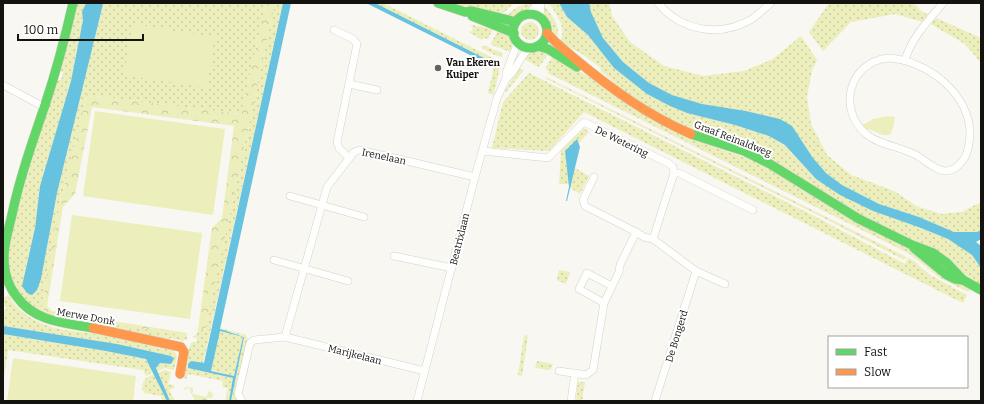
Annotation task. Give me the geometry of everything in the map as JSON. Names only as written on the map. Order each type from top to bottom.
[{"type":"main road","name":"Merwe Donk","points":[[73,3],[44,107],[29,148],[19,185],[4,248],[4,263],[7,278],[12,291],[18,299],[28,309],[38,316],[48,320],[112,331],[183,348],[184,352],[180,374]]},
{"type":"main road","points":[[438,3],[465,12],[515,36],[522,46],[534,47],[543,42],[547,33],[545,23],[540,17],[529,14],[521,17],[516,22],[515,36]]},
{"type":"main road","points":[[465,12],[479,13],[516,22]]},
{"type":"main road","name":"Graaf Reinaldweg","points":[[547,33],[556,44],[580,62],[590,72],[645,110],[696,136],[757,157],[776,167],[842,209],[912,245],[915,250],[947,275],[955,279],[962,280],[981,290]]},
{"type":"main road","name":"Graaf Reinaldweg","points":[[534,47],[548,49],[590,72]]},
{"type":"street","points":[[529,14],[538,3]]},
{"type":"street","points":[[540,17],[541,3]]},
{"type":"street","points":[[658,3],[668,14],[681,22],[704,30],[730,28],[757,15],[771,3]]},
{"type":"street","points":[[906,60],[907,54],[916,36],[943,3]]},
{"type":"street","points":[[334,30],[353,39],[357,44],[337,142],[339,148],[348,158]]},
{"type":"street","name":"Beatrixlaan","points":[[506,79],[506,73],[516,47],[515,36]]},
{"type":"street","name":"Beatrixlaan","points":[[417,401],[497,98],[506,79],[510,76],[525,52],[534,47]]},
{"type":"street","points":[[892,58],[906,60],[940,79],[951,89],[964,108],[969,122],[969,146],[964,159],[956,169],[940,171],[925,160],[907,150],[871,138],[865,134],[854,118],[851,107],[851,94],[852,84],[858,75],[871,63],[879,60],[892,58]]},
{"type":"street","points":[[349,84],[378,90]]},
{"type":"street","points":[[3,85],[44,107]]},
{"type":"street","name":"De Wetering","points":[[483,151],[548,158],[584,122],[668,163],[673,167],[674,173],[679,173],[753,210]]},
{"type":"street","name":"Irenelaan","points":[[285,337],[329,183],[354,152],[360,150],[475,177]]},
{"type":"street","points":[[653,239],[674,173]]},
{"type":"street","points":[[594,178],[583,200],[585,206],[644,237],[653,239],[696,271],[724,284]]},
{"type":"street","points":[[290,196],[364,217]]},
{"type":"street","points":[[559,371],[586,375],[593,370],[604,303],[636,232]]},
{"type":"street","points":[[394,256],[452,268]]},
{"type":"street","points":[[274,260],[348,281]]},
{"type":"street","name":"De Bongerd","points":[[655,401],[696,271]]},
{"type":"street","points":[[604,303],[579,289],[587,273],[612,286]]},
{"type":"street","points":[[242,401],[238,394],[252,341],[285,337]]},
{"type":"street","name":"Marijkelaan","points":[[285,337],[425,371]]},
{"type":"street","points":[[571,401],[575,373]]},
{"type":"green space","points":[[77,3],[86,3],[82,13],[83,20],[71,81],[40,186],[35,228],[25,271],[41,279],[57,193],[103,3],[266,3],[241,114],[87,95],[63,192],[58,206],[42,307],[46,312],[187,336],[187,339],[183,341],[170,338],[169,340],[41,315],[25,303],[12,282],[8,263],[9,248],[23,186],[56,80],[61,80],[63,72],[59,71]]},
{"type":"green space","points":[[266,3],[275,3],[205,330],[198,329],[212,228],[222,218],[234,126],[92,107],[75,194],[63,207],[47,306],[52,311],[187,333],[187,336],[52,315],[46,312],[42,307],[58,206],[63,192],[87,95],[241,114]]},
{"type":"green space","points":[[275,3],[283,3],[203,364],[191,361],[188,368],[233,378],[229,401],[225,401],[228,388],[222,387],[223,381],[188,374],[186,379],[183,377],[188,350],[192,342],[197,342],[197,338],[192,337],[197,334],[198,329],[205,330]]},
{"type":"green space","points":[[375,3],[383,3],[501,62],[493,95],[488,93],[496,64]]},
{"type":"green space","points":[[451,3],[514,3],[503,13],[498,14]]},
{"type":"green space","points":[[534,3],[529,9],[515,16],[507,17],[518,7]]},
{"type":"green space","points":[[549,3],[559,3],[567,17],[588,35],[614,68],[647,94],[687,113],[735,125],[769,136],[785,145],[816,179],[873,211],[948,239],[972,255],[981,268],[981,282],[979,284],[850,210],[770,158],[744,147],[692,130],[670,120],[622,90],[600,70],[601,68],[582,54],[560,42],[562,36],[562,26],[558,16]]},
{"type":"green space","points":[[589,3],[609,3],[612,16],[630,42],[664,66],[703,76],[744,71],[773,59],[801,36],[817,60],[812,70],[807,97],[811,124],[827,155],[851,175],[894,191],[916,206],[941,214],[962,212],[981,202],[981,230],[977,232],[954,232],[919,217],[879,204],[842,185],[826,173],[813,158],[802,141],[780,119],[746,111],[702,104],[672,95],[649,83],[623,62],[603,38],[591,12]]},
{"type":"green space","points":[[829,3],[914,3],[921,11],[927,14],[923,22],[895,14],[851,22],[823,51],[809,32]]},
{"type":"green space","points":[[545,7],[556,22],[558,36],[556,41],[546,20],[544,12]]},
{"type":"green space","points":[[936,18],[981,38],[981,63],[965,44],[931,24]]},
{"type":"green space","points":[[530,22],[536,25],[539,31],[536,37],[530,40],[524,37],[521,31],[524,25]]},
{"type":"green space","points":[[132,24],[215,37],[207,88],[124,75]]},
{"type":"green space","points":[[472,25],[493,29],[488,39],[484,38],[482,40],[469,32],[472,31]]},
{"type":"green space","points":[[499,29],[511,38],[511,52],[492,45],[491,43]]},
{"type":"green space","points":[[483,45],[502,53],[502,57],[481,48]]},
{"type":"green space","points":[[539,50],[549,53],[539,67],[524,59],[529,52]]},
{"type":"green space","points":[[552,57],[555,59],[556,57],[712,146],[759,162],[908,247],[953,280],[970,289],[968,292],[940,278],[910,254],[548,73],[549,71],[546,67]]},
{"type":"green space","points":[[519,68],[524,70],[506,92],[505,91]]},
{"type":"green space","points":[[529,73],[814,216],[905,264],[908,258],[914,261],[930,275],[967,295],[963,303],[584,112],[549,151],[492,148],[503,102]]},
{"type":"green space","points":[[546,77],[906,257],[904,260],[824,218],[545,78]]},
{"type":"green space","points":[[95,111],[225,129],[213,215],[83,196]]},
{"type":"green space","points":[[888,116],[895,117],[890,135],[883,135],[869,129],[867,130],[863,125],[873,119]]},
{"type":"green space","points":[[584,128],[589,132],[579,143],[565,151],[569,184],[559,184],[560,151]]},
{"type":"green space","points":[[575,168],[589,176],[580,194],[570,188]]},
{"type":"green space","points":[[72,215],[202,233],[190,319],[60,301]]},
{"type":"green space","points":[[559,270],[570,272],[566,284],[557,280]]},
{"type":"green space","points":[[8,295],[28,316],[40,323],[66,330],[108,336],[174,351],[177,355],[174,370],[165,368],[157,371],[156,369],[160,363],[172,364],[173,358],[171,356],[117,344],[3,326],[3,312],[6,310],[3,298]]},
{"type":"green space","points":[[220,328],[246,335],[248,340],[235,396],[238,401],[231,401],[244,336],[221,330]]},
{"type":"green space","points":[[219,331],[243,337],[234,376],[210,370]]},
{"type":"green space","points":[[3,334],[145,359],[153,372],[146,376],[143,370],[8,350],[3,383]]},
{"type":"green space","points":[[528,335],[522,376],[518,375],[524,336]]},
{"type":"green space","points":[[13,358],[136,376],[133,401],[7,401]]},
{"type":"green space","points":[[537,361],[553,364],[550,370],[535,368]]},
{"type":"green space","points":[[165,370],[171,372],[168,384],[174,385],[174,388],[169,390],[175,401],[170,401],[158,373]]},
{"type":"green space","points":[[154,374],[167,401],[163,401],[161,396],[145,393],[142,389],[145,379]]},
{"type":"green space","points":[[578,382],[585,382],[582,401],[576,401]]},
{"type":"green space","points":[[185,387],[193,388],[192,394],[207,397],[209,391],[213,394],[212,398],[207,398],[206,401],[195,401],[189,388],[184,390]]},
{"type":"water","points":[[86,3],[103,3],[57,193],[41,279],[37,290],[32,295],[27,293],[22,286],[35,228],[40,186],[71,81],[83,20],[82,12]]},
{"type":"water","points":[[283,3],[291,3],[220,329],[244,337],[231,401],[229,401],[233,378],[188,368],[188,364],[191,361],[204,363]],"holes":[[[220,331],[243,337],[234,376],[211,371]]]},
{"type":"water","points":[[366,3],[375,3],[496,64],[497,66],[494,67]]},
{"type":"water","points":[[559,3],[589,3],[591,12],[603,38],[623,62],[649,83],[672,95],[702,104],[746,111],[780,119],[792,126],[813,158],[826,173],[842,185],[879,204],[919,217],[954,232],[977,232],[981,230],[981,239],[976,242],[981,246],[981,268],[972,255],[948,239],[873,211],[840,195],[816,179],[785,145],[769,136],[735,125],[687,113],[647,94],[614,68],[588,35],[567,17]]},
{"type":"water","points":[[577,139],[580,147],[566,201],[569,187],[565,151]]},
{"type":"water","points":[[3,326],[117,344],[171,356],[174,359],[171,364],[160,363],[156,368],[170,401],[167,401],[146,359],[3,334]]},
{"type":"traffic: fast","points":[[73,3],[53,80],[18,190],[5,242],[4,263],[11,288],[24,305],[33,312],[61,323],[93,328]]},
{"type":"traffic: fast","points":[[438,3],[465,12],[472,11],[516,22]]},
{"type":"traffic: fast","points":[[530,14],[542,19],[547,31],[542,43],[530,48],[518,43],[513,31],[518,19],[530,14]]},
{"type":"traffic: fast","points":[[472,16],[514,33]]},
{"type":"traffic: fast","points":[[538,46],[548,49],[577,67]]},
{"type":"traffic: fast","points":[[691,134],[744,151],[770,164],[859,219],[912,245],[933,253],[947,263],[963,280]]},
{"type":"traffic: fast","points":[[914,248],[947,275],[955,279],[963,280],[981,290]]},
{"type":"traffic: slow","points":[[547,33],[574,58],[615,90],[644,110],[691,134]]},
{"type":"traffic: slow","points":[[93,328],[181,347],[184,352],[180,374]]},
{"type":"place","name":"Van Ekeren Kuiper","points":[[438,68]]}]
